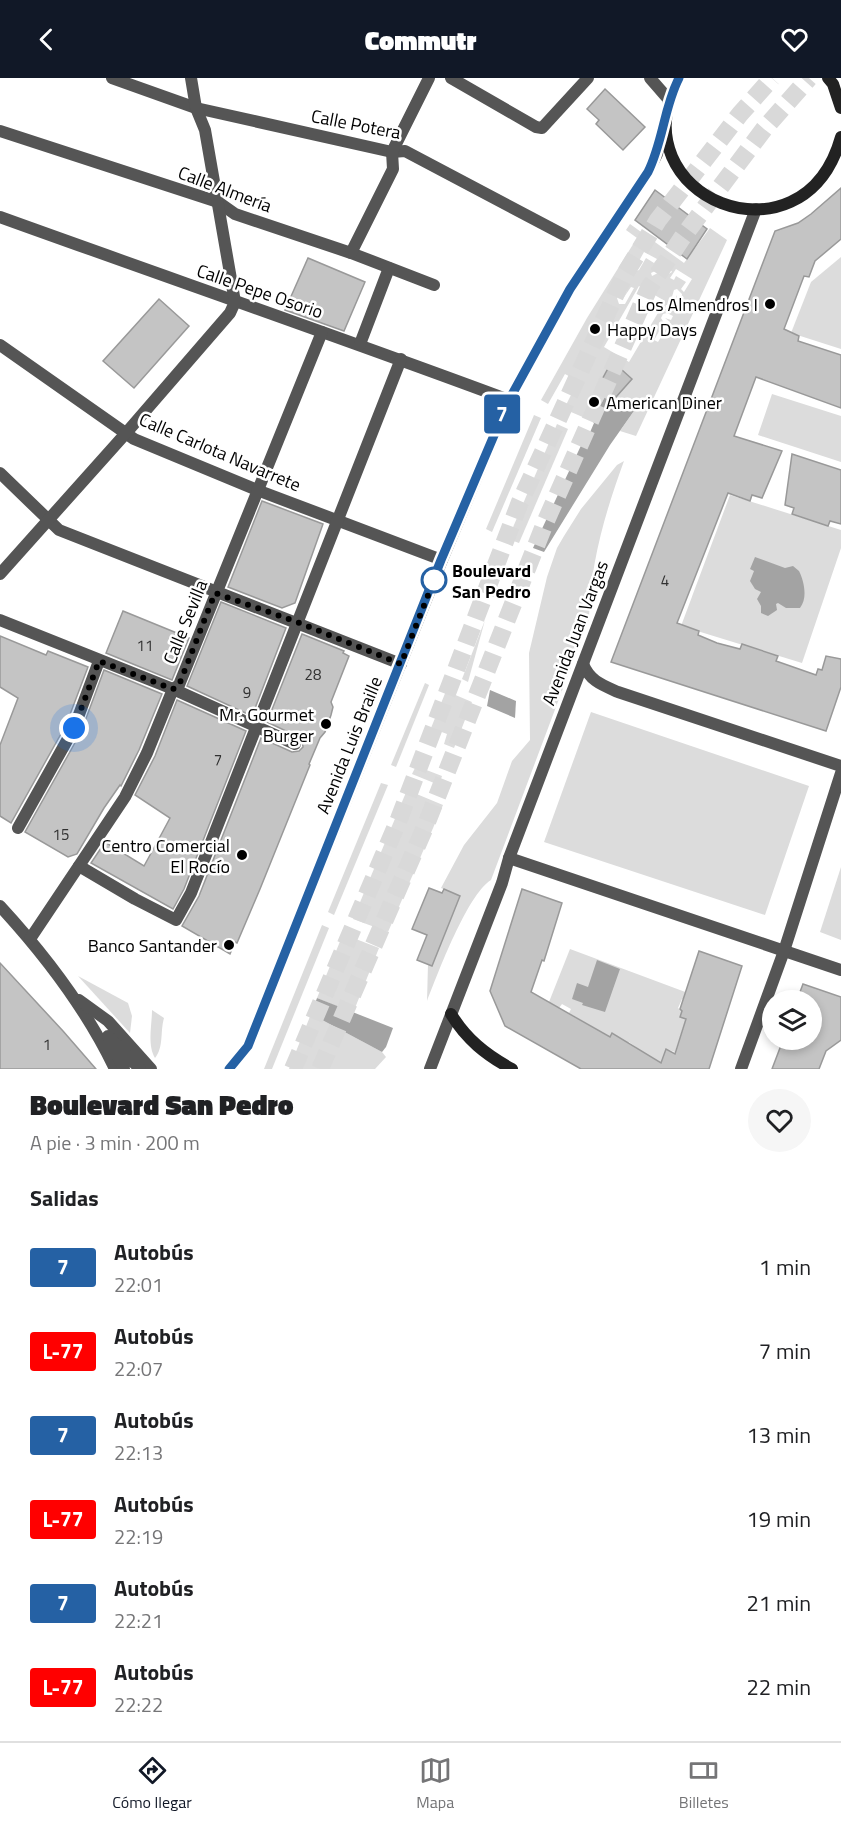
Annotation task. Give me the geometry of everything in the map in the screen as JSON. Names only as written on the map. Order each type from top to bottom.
[{"type":"street","name":"Calle Potera","points":[[112,78],[196,108],[392,152],[405,151],[564,236]]},
{"type":"street","points":[[0,574],[131,435],[230,313],[235,302],[205,129],[196,108],[191,78]]},
{"type":"street","points":[[351,253],[393,170],[392,152],[429,78]]},
{"type":"street","points":[[451,78],[536,127],[542,128],[588,78]]},
{"type":"street","points":[[650,78],[670,101]]},
{"type":"street","points":[[679,78],[666,116],[669,147],[690,183],[715,201],[743,210],[771,209],[785,204],[800,196],[825,174],[836,155],[841,137]]},
{"type":"street","points":[[828,78],[841,106]]},
{"type":"street","name":"Avenida Luis Braille","points":[[230,1069],[248,1046],[441,560],[509,400],[570,289],[648,172],[657,154],[666,116]]},
{"type":"street","name":"Calle Almería","points":[[0,131],[218,202],[235,214],[351,253],[434,285]]},
{"type":"street","name":"Avenida Juan Vargas","points":[[429,1069],[502,883],[509,858],[756,209]]},
{"type":"street","name":"Calle Pepe Osorio","points":[[0,217],[235,302],[360,344],[509,400]]},
{"type":"street","points":[[360,344],[389,268]]},
{"type":"street","name":"Calle Sevilla","points":[[30,939],[125,797],[147,753],[173,689],[179,685],[322,332]]},
{"type":"street","name":"Calle Carlota Navarrete","points":[[0,345],[131,435],[257,490],[441,560]]},
{"type":"street","points":[[79,866],[176,920],[191,893],[400,359]]},
{"type":"street","points":[[0,473],[59,530],[401,664]]},
{"type":"street","points":[[0,620],[173,689],[295,744]]},
{"type":"street","points":[[18,828],[74,728],[99,661]]},
{"type":"street","points":[[583,664],[587,674],[595,682],[618,692],[841,766]]},
{"type":"street","points":[[741,1069],[784,951],[841,773]]},
{"type":"street","points":[[509,858],[841,970]]},
{"type":"street","points":[[0,906],[30,939],[75,997],[115,1069]]},
{"type":"street","points":[[75,997],[108,1021],[151,1069]]},
{"type":"street","points":[[451,1014],[468,1039],[512,1069]]},
{"type":"street","points":[[124,1069],[108,1036],[140,1069]]},
{"type":"shaded area","points":[[630,224],[684,263],[710,228],[727,240],[636,436],[620,431],[636,408],[607,393],[592,421],[564,409],[578,381],[565,374],[548,404],[541,400],[587,318],[637,238],[626,230]],"holes":[[[644,252],[657,259],[654,263],[646,258],[636,271],[635,268]],[[657,262],[660,262],[662,267],[667,264],[672,272],[665,276],[660,272],[652,276],[651,273],[659,269]],[[676,269],[692,279],[684,292],[681,289],[686,282],[676,276],[674,280],[670,278]],[[639,286],[665,301],[629,362],[604,347]],[[631,287],[634,288],[625,304],[619,304],[617,298],[623,289],[627,291],[622,300]],[[677,289],[682,294],[679,308],[665,309],[666,305],[675,306],[677,295],[674,300],[671,300],[674,290]],[[667,313],[673,316],[671,320],[665,318],[670,322],[658,342],[654,340],[664,323],[661,318]],[[612,362],[632,379],[616,397],[599,385]]]},
{"type":"shaded area","points":[[841,257],[841,349],[791,333],[811,282]]},
{"type":"shaded area","points":[[607,393],[636,408],[610,445],[544,552],[533,548],[585,437],[588,437],[594,423],[592,421]]},
{"type":"shaded area","points":[[772,394],[841,416],[841,462],[758,435]]},
{"type":"shaded area","points":[[534,415],[541,418],[492,532],[486,529]]},
{"type":"shaded area","points":[[557,424],[568,429],[519,543],[508,539]]},
{"type":"shaded area","points":[[624,461],[600,539],[592,578],[589,619],[491,880],[472,901],[463,917],[427,1001],[428,964],[432,965],[460,896],[441,888],[464,845],[497,803],[512,761],[530,740],[529,653],[547,577],[557,548],[581,509],[617,465]]},
{"type":"shaded area","points":[[730,495],[841,530],[841,548],[802,663],[681,626]]},
{"type":"shaded area","points":[[755,557],[785,568],[793,566],[799,571],[805,595],[800,608],[786,608],[778,603],[776,604],[777,610],[768,616],[761,613],[761,606],[757,599],[761,592],[755,589],[750,581],[754,571],[750,569]]},
{"type":"shaded area","points":[[485,620],[468,682],[462,679]]},
{"type":"shaded area","points":[[425,683],[429,685],[396,767],[391,765]]},
{"type":"shaded area","points":[[490,690],[516,701],[515,718],[487,706]]},
{"type":"shaded area","points":[[446,691],[472,702],[454,748],[444,744],[447,734],[431,728]]},
{"type":"shaded area","points":[[591,712],[809,786],[765,915],[544,842]]},
{"type":"shaded area","points":[[416,766],[442,776],[439,785],[412,774]]},
{"type":"shaded area","points":[[381,783],[388,785],[334,915],[328,912]]},
{"type":"shaded area","points":[[407,790],[443,805],[388,932],[353,919]]},
{"type":"shaded area","points":[[841,867],[841,940],[820,932]]},
{"type":"shaded area","points":[[322,925],[329,928],[272,1069],[264,1069]]},
{"type":"shaded area","points":[[343,934],[379,948],[353,1013],[317,998]]},
{"type":"shaded area","points":[[570,949],[688,993],[686,1001],[682,999],[678,1008],[682,1011],[681,1017],[686,1019],[675,1052],[666,1049],[667,1069],[638,1053],[640,1050],[629,1042],[626,1046],[618,1042],[620,1038],[613,1033],[610,1037],[569,1013],[571,1009],[562,1004],[559,1008],[549,1002]]},
{"type":"shaded area","points":[[597,960],[620,969],[605,1012],[582,1005],[583,1003],[572,999],[577,983],[588,987]]},
{"type":"shaded area","points":[[78,976],[128,1003],[132,1016],[130,1033]]},
{"type":"shaded area","points":[[317,998],[393,1028],[386,1047],[382,1052],[311,1014]]},
{"type":"shaded area","points":[[152,1010],[164,1018],[161,1044],[155,1058],[151,1041]]},
{"type":"shaded area","points":[[311,1014],[382,1052],[386,1057],[375,1069],[289,1069]]},
{"type":"building","points":[[605,89],[645,127],[623,150],[596,124],[599,120],[587,109]]},
{"type":"building","points":[[841,188],[841,239],[815,261],[809,277],[804,276],[784,329],[799,336],[798,341],[841,355],[841,408],[756,377],[734,436],[782,451],[762,498],[752,495],[750,501],[728,493],[677,623],[699,631],[698,635],[717,643],[740,649],[742,644],[778,656],[776,661],[816,675],[818,669],[822,670],[826,656],[841,659],[841,687],[826,731],[611,662],[775,231],[798,223]]},
{"type":"building","points":[[655,190],[707,229],[687,259],[635,220]]},
{"type":"building","points":[[308,258],[365,282],[344,331],[285,310]]},
{"type":"building","points":[[159,299],[189,326],[134,388],[103,361]]},
{"type":"building","points":[[612,361],[632,379],[616,397],[598,387]]},
{"type":"building","points":[[792,454],[841,470],[841,524],[830,521],[828,526],[792,514],[794,508],[785,505]]},
{"type":"building","points":[[262,501],[323,524],[295,603],[282,608],[228,587]]},
{"type":"building","points":[[221,602],[286,628],[252,716],[187,686]]},
{"type":"building","points":[[123,611],[189,638],[172,680],[106,653]]},
{"type":"building","points":[[302,634],[344,651],[343,653],[349,656],[331,702],[333,707],[325,732],[320,738],[260,889],[230,954],[182,926],[199,896],[261,738],[292,752],[299,751],[303,747],[299,737],[267,722]]},
{"type":"building","points":[[0,636],[46,655],[48,651],[88,667],[66,725],[11,823],[0,816],[0,745],[18,698],[0,687]]},
{"type":"building","points":[[104,670],[162,694],[121,786],[104,808],[77,854],[68,857],[25,832],[81,732]]},
{"type":"building","points":[[177,700],[246,731],[184,889],[173,909],[91,863],[105,842],[144,866],[170,818],[135,795],[155,756]]},
{"type":"building","points":[[429,888],[442,893],[444,889],[460,896],[432,966],[417,960],[427,935],[412,929]]},
{"type":"building","points":[[522,889],[562,903],[544,961],[542,960],[531,992],[610,1037],[612,1033],[661,1063],[666,1049],[675,1054],[686,1019],[680,1017],[682,1011],[680,1009],[699,951],[742,966],[709,1069],[581,1069],[505,1026],[490,991]]},
{"type":"building","points":[[0,963],[63,1031],[96,1069],[0,1069]]},
{"type":"building","points":[[803,984],[821,990],[801,990]]},
{"type":"building","points":[[822,990],[841,997],[841,1040],[826,1051],[819,1069],[772,1069],[779,1050],[822,1050]]},
{"type":"tunnel","points":[[293,1069],[399,819],[520,502],[625,274],[658,220],[740,114],[772,78]]},
{"type":"tunnel","points":[[320,1069],[425,827],[545,523],[649,288],[682,238],[764,129],[809,78]]},
{"type":"bus line","name":"7","points":[[229,1069],[248,1046],[441,560],[509,400],[570,289],[648,172],[657,154],[673,90],[679,78]]},
{"type":"place","name":"Los Almendros I","points":[[770,304]]},
{"type":"place","name":"Happy Days","points":[[595,329]]},
{"type":"place","name":"American Diner","points":[[594,402]]},
{"type":"place","name":"Boulevard San Pedro","points":[[434,580]]},
{"type":"place","name":"Mr. Gourmet Burger","points":[[326,724]]},
{"type":"place","name":"Centro Comercial El Rocío","points":[[242,855]]},
{"type":"place","name":"Banco Santander","points":[[229,945]]},
{"type":"route","points":[[74,728],[99,661],[173,689],[179,685],[215,593],[297,622],[401,664],[434,580]]}]
